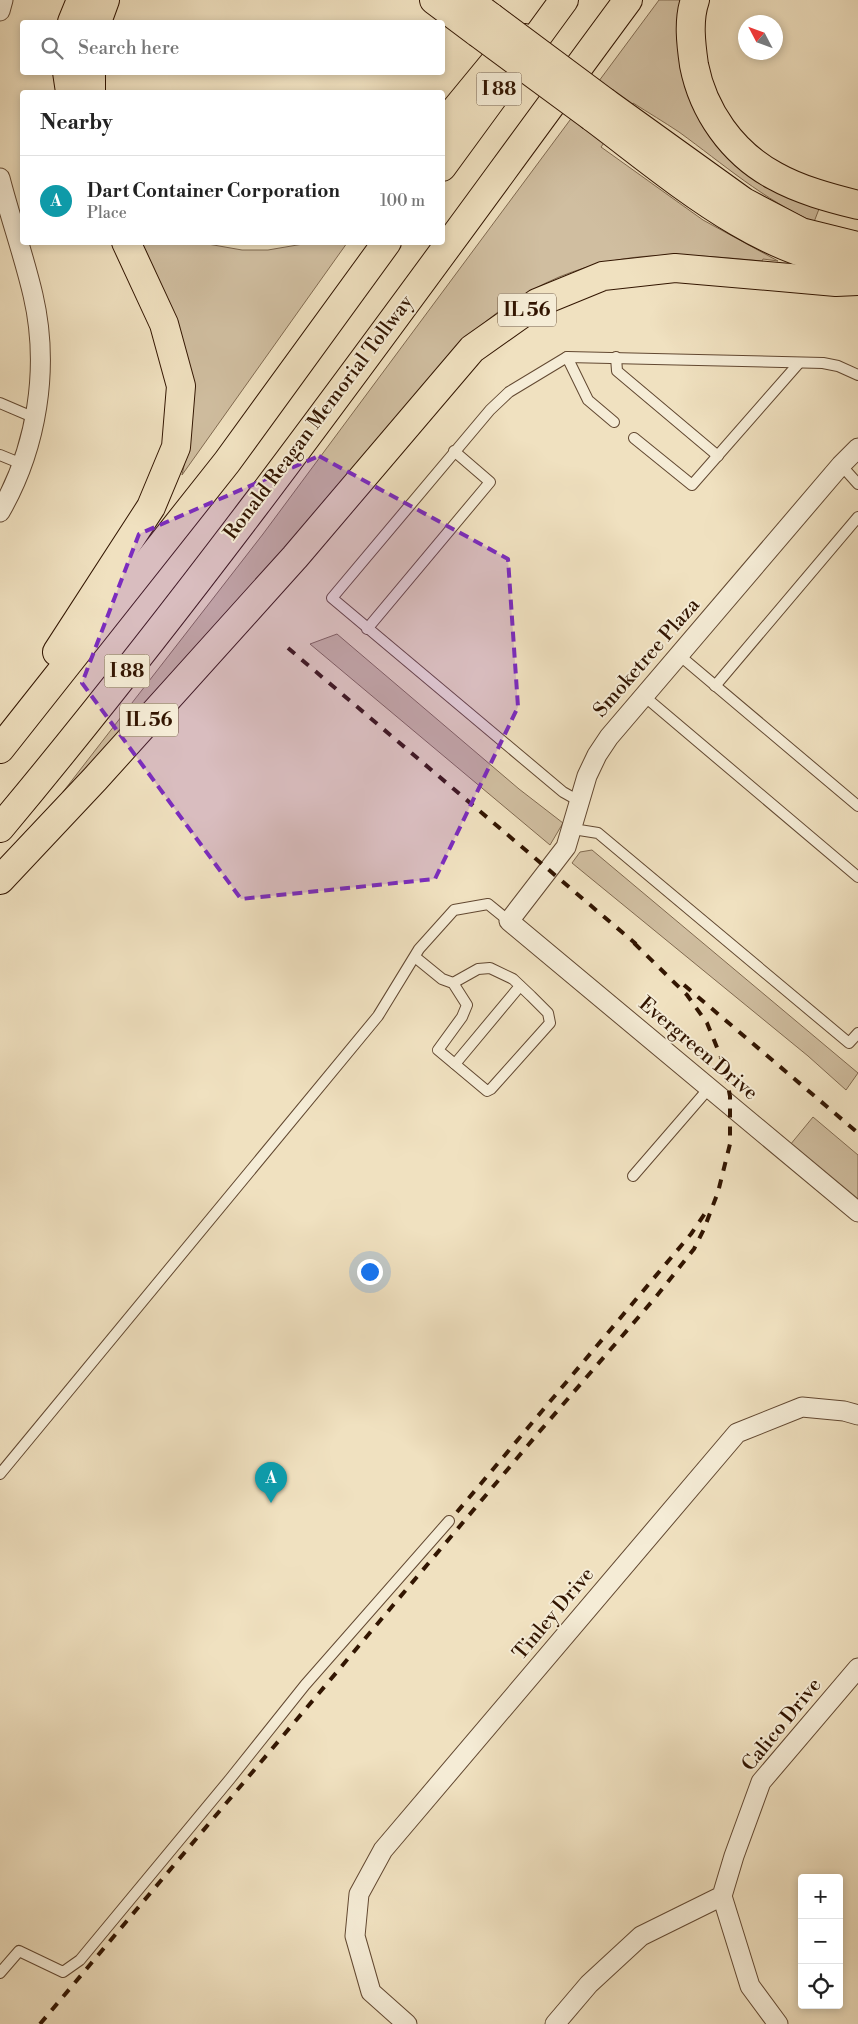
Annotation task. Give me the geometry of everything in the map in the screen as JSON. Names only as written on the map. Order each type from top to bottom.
[{"type":"highway","points":[[73,20],[81,0]]},
{"type":"highway","points":[[98,20],[105,0]]},
{"type":"highway","points":[[434,0],[484,25],[599,110],[715,208],[755,231],[800,252],[858,264]]},
{"type":"highway","points":[[468,0],[484,25]]},
{"type":"highway","name":"Ronald Reagan Memorial Tollway","points":[[0,828],[60,756],[237,530],[628,0]]},
{"type":"highway","points":[[695,0],[691,44],[697,80],[710,112],[726,135],[744,154],[774,176],[828,197],[858,205]]},
{"type":"highway","points":[[445,122],[493,64],[560,6]]},
{"type":"highway","name":"I 88","points":[[445,163],[560,6]]},
{"type":"highway","points":[[67,75],[70,90]]},
{"type":"highway","points":[[91,75],[91,90]]},
{"type":"highway","points":[[599,110],[744,202],[801,232],[858,246]]},
{"type":"highway","points":[[0,748],[62,643],[151,507],[176,447],[181,386],[164,324],[127,245]]},
{"type":"highway","name":"I 88","points":[[0,748],[227,462],[385,245]]},
{"type":"highway","name":"IL 56","points":[[0,880],[95,779],[295,557],[472,349],[537,302],[603,276],[675,268],[836,282],[858,281]]},
{"type":"street","points":[[0,11],[3,0]]},
{"type":"street","points":[[0,178],[34,296],[40,362],[39,387],[30,441],[8,498],[0,512]]},
{"type":"street","name":"Smoketree Plaza","points":[[509,921],[566,847],[573,829],[587,776],[597,754],[608,737],[841,465],[858,448]]},
{"type":"street","name":"Evergreen Drive","points":[[509,921],[858,1212]]},
{"type":"street","name":"Tinley Drive","points":[[407,2024],[371,1992],[355,1936],[360,1894],[384,1850],[737,1433],[802,1407],[844,1411],[858,1416]]},
{"type":"street","name":"Calico Drive","points":[[722,1896],[734,1856],[761,1782],[858,1668]]},
{"type":"street","points":[[555,2024],[589,1984],[641,1936],[722,1896],[750,1986],[778,2024]]},
{"type":"lane","points":[[567,357],[588,400],[614,422]]},
{"type":"lane","points":[[579,801],[563,792],[332,598],[454,451],[509,392],[567,357],[823,363],[838,366],[858,375]]},
{"type":"lane","points":[[616,357],[616,371],[718,456]]},
{"type":"lane","points":[[634,438],[692,486],[799,363]]},
{"type":"lane","points":[[0,403],[35,418]]},
{"type":"lane","points":[[368,629],[490,482],[454,451]]},
{"type":"lane","points":[[0,455],[22,464]]},
{"type":"lane","points":[[841,465],[858,484]]},
{"type":"lane","points":[[715,686],[858,517]]},
{"type":"lane","points":[[679,655],[858,806]]},
{"type":"lane","points":[[644,696],[858,877]]},
{"type":"lane","points":[[573,829],[598,833],[849,1043],[858,1033]]},
{"type":"lane","points":[[0,1474],[378,1016],[419,949],[454,910],[488,904],[509,921]]},
{"type":"lane","points":[[414,957],[442,980],[453,983],[468,1005],[462,1017],[438,1050],[487,1090],[491,1089],[550,1023],[548,1013],[513,979],[490,968],[478,969],[453,983]]},
{"type":"lane","points":[[455,1064],[520,986]]},
{"type":"lane","points":[[633,1176],[710,1087]]},
{"type":"lane","points":[[0,1973],[19,1951],[63,1972],[80,1960],[230,1779],[304,1686],[449,1522]]},
{"type":"highlighted area","points":[[319,456],[508,559],[518,707],[435,879],[241,899],[82,683],[139,534]]},
{"type":"shaded area","points":[[659,0],[683,0],[681,61],[780,193],[819,209],[814,222],[761,192],[679,132],[633,103],[601,147],[703,220],[778,261],[709,256],[659,255],[610,261],[559,277],[507,305],[485,322],[445,360],[182,668],[59,797],[263,534]]},
{"type":"shaded area","points":[[139,245],[213,245],[242,250],[268,250],[297,245],[346,245],[182,475],[189,442]]},
{"type":"shaded area","points":[[337,634],[519,789],[563,823],[550,845],[310,644]]},
{"type":"shaded area","points":[[592,850],[858,1073],[846,1090],[808,1056],[572,863],[580,852]]},
{"type":"shaded area","points":[[813,1117],[858,1155],[858,1202],[790,1145]]},
{"type":"railway","points":[[288,648],[636,944]]},
{"type":"railway","points":[[40,2024],[540,1431],[655,1298],[694,1249],[718,1192],[730,1144],[730,1096],[723,1062],[707,1023],[687,995],[631,940]]},
{"type":"railway","points":[[684,985],[858,1133]]},
{"type":"railway","points":[[457,1512],[691,1234],[706,1212]]},
{"type":"place","name":"Dart Container Corporation","points":[[271,1503]]}]
